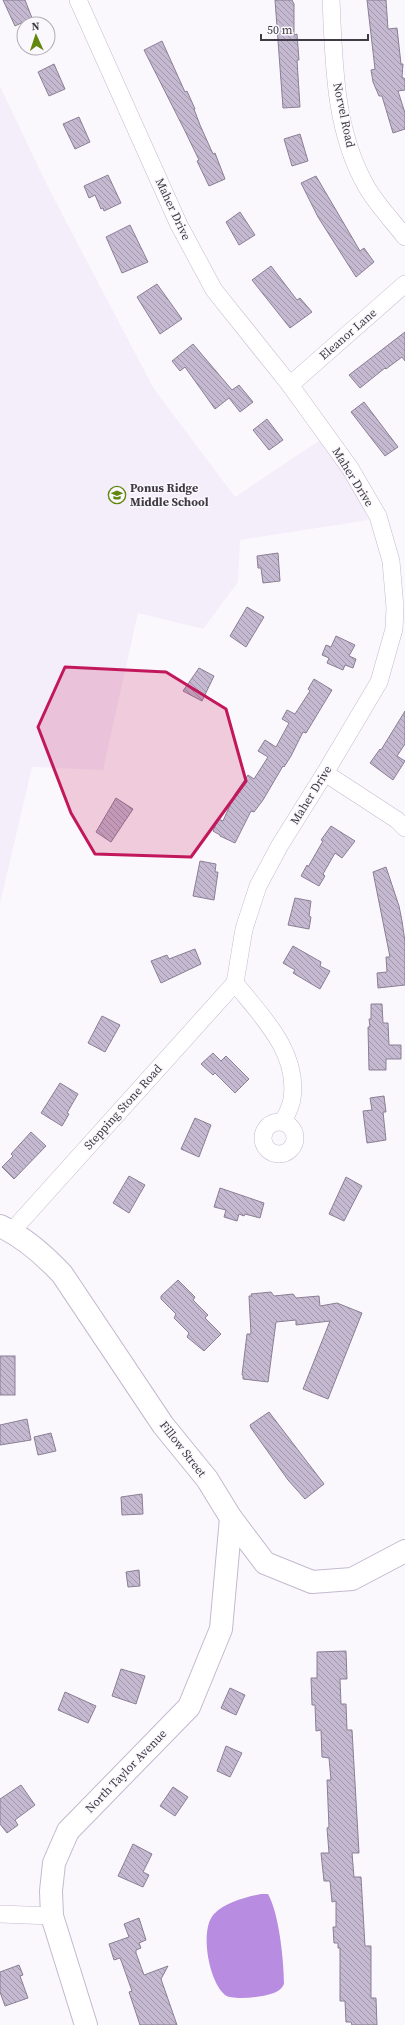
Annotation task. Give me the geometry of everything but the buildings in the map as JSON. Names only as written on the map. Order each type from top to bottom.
[{"type":"street","name":"Maher Drive","points":[[78,0],[179,225],[214,290],[290,385],[350,468],[378,516],[391,562],[395,608],[394,629],[379,682],[326,773],[280,845],[258,886],[244,929],[235,983]]},
{"type":"street","name":"Norvel Road","points":[[331,0],[336,86],[348,142],[365,184],[405,238]]},
{"type":"street","name":"Eleanor Lane","points":[[290,385],[405,284]]},
{"type":"street","points":[[326,773],[397,820],[405,828]]},
{"type":"street","points":[[235,983],[279,1039],[291,1070],[292,1100],[283,1122]]},
{"type":"street","name":"Stepping Stone Road","points":[[6,1228],[235,983]]},
{"type":"street","name":"Fillow Street","points":[[6,1228],[44,1255],[62,1274],[163,1425],[207,1479],[231,1518],[265,1563],[312,1582],[352,1579],[405,1551]]},
{"type":"street","name":"North Taylor Avenue","points":[[86,2025],[52,1916],[51,1891],[54,1863],[68,1831],[189,1708],[221,1629],[231,1518]]},
{"type":"street","points":[[0,1914],[52,1916]]},
{"type":"highlighted area","points":[[65,667],[166,672],[226,709],[246,781],[191,857],[95,854],[71,813],[38,727]]},
{"type":"shaded area","name":"Ponus Ridge Middle School","points":[[0,86],[47,185],[154,389],[235,497],[320,440],[335,460],[355,492],[369,520],[240,540],[238,582],[203,629],[138,613],[103,770],[32,767],[0,904]]},
{"type":"shaded area","points":[[261,1894],[268,1894],[275,1913],[282,1950],[284,1984],[281,1989],[272,1994],[250,1998],[229,1997],[219,1988],[214,1979],[211,1968],[207,1943],[207,1932],[210,1922],[214,1914],[223,1907],[242,1899]]},
{"type":"place","name":"Ponus Ridge Middle School","points":[[117,495]]}]
